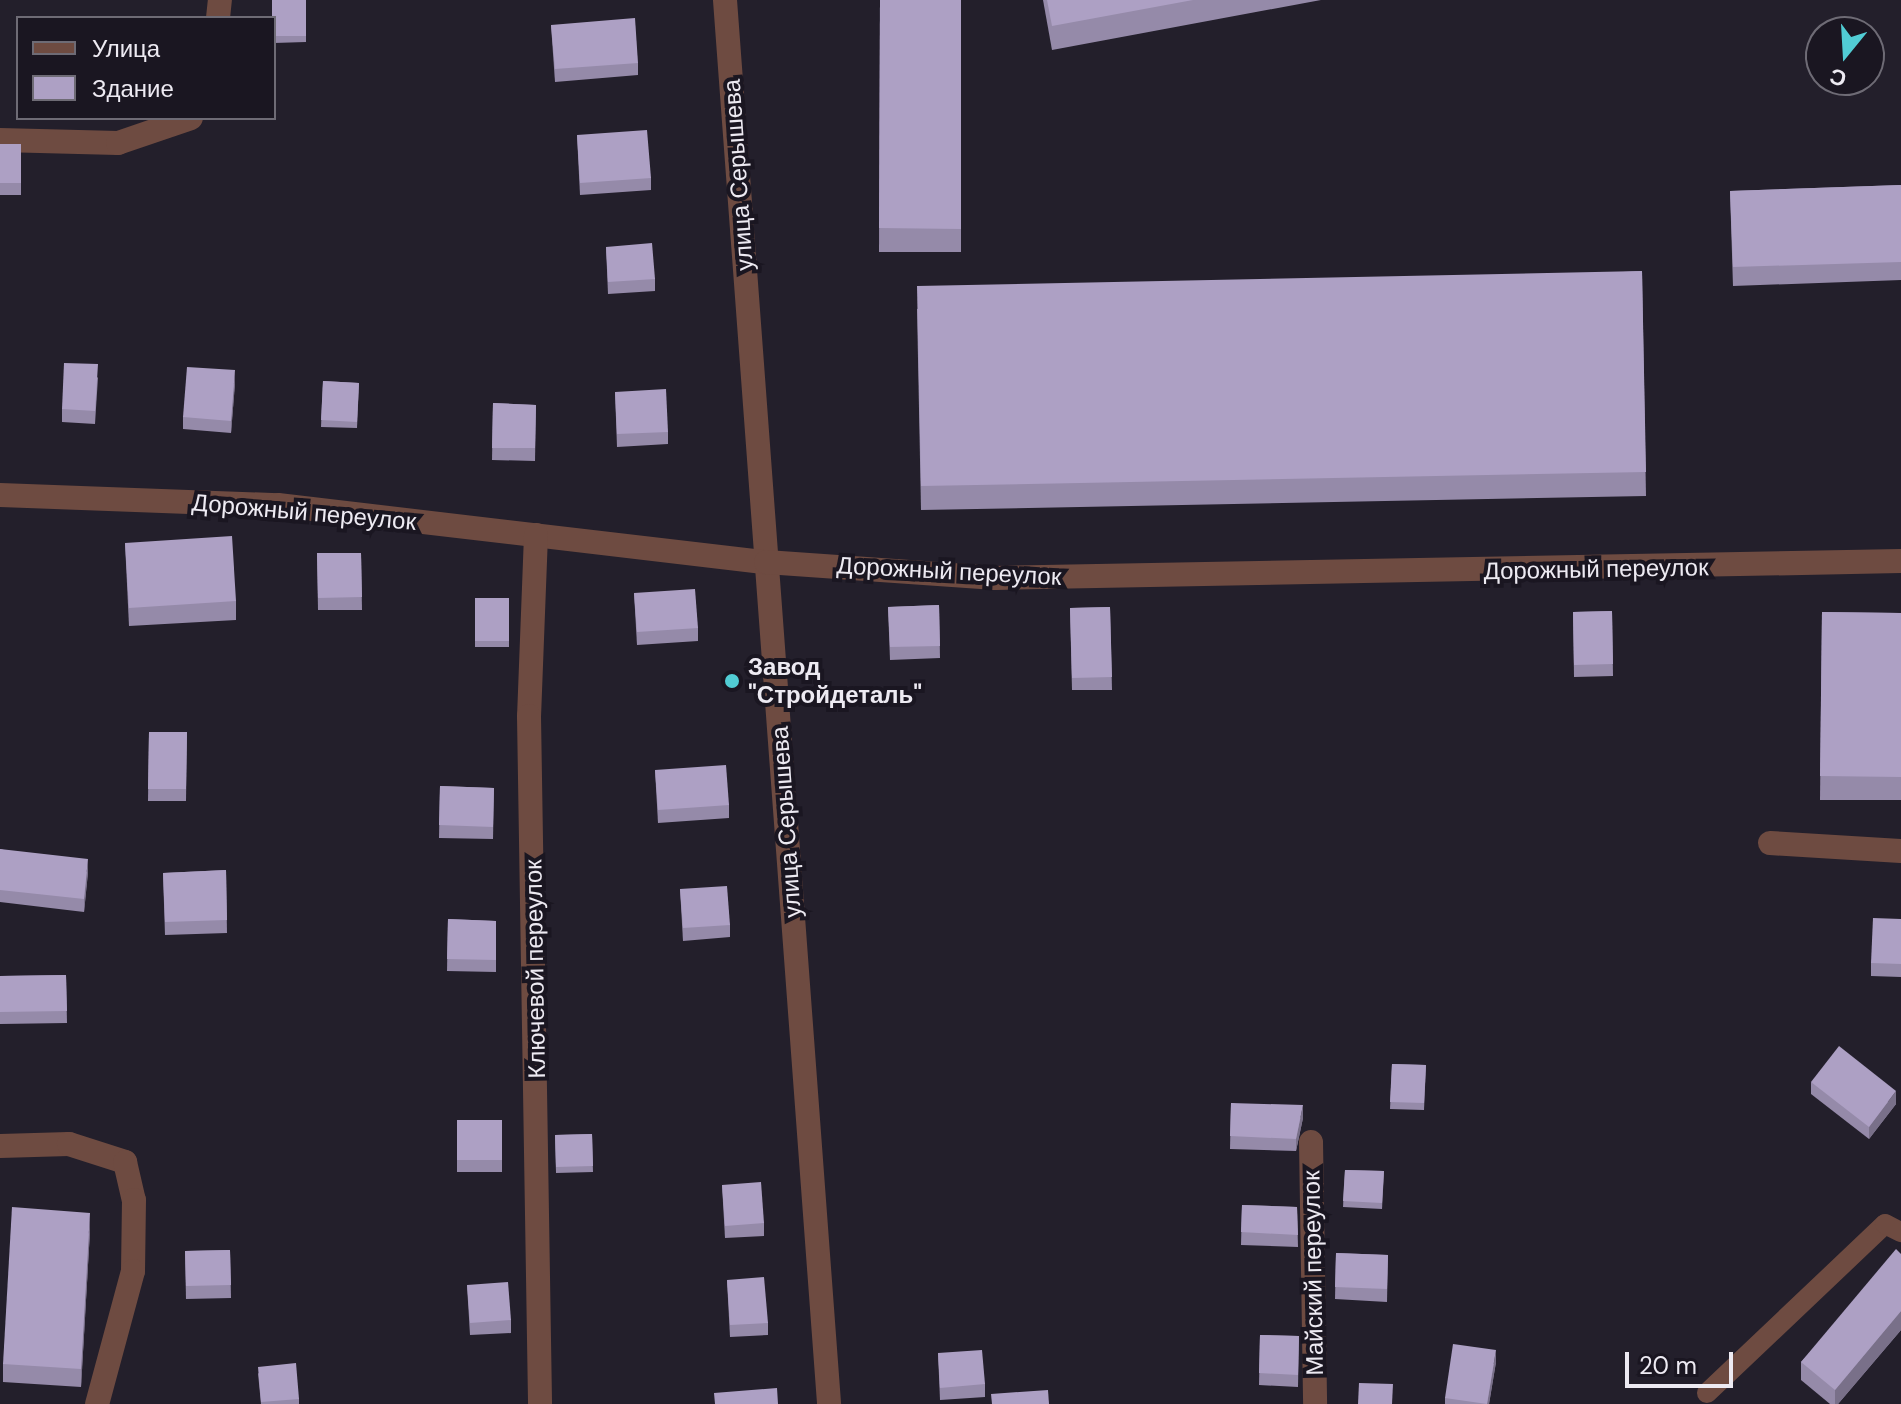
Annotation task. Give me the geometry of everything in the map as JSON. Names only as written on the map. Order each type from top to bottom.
[{"type":"street","name":"улица Серышева","points":[[725,0],[829,1404]]},
{"type":"street","points":[[0,140],[118,143],[185,120]]},
{"type":"street","name":"Дорожный переулок","points":[[0,495],[278,505],[766,562],[995,578],[1901,561]]},
{"type":"street","name":"Ключевой переулок","points":[[536,535],[529,716],[540,1404]]},
{"type":"street","points":[[1770,843],[1901,851]]},
{"type":"street","name":"Майский переулок","points":[[1311,1142],[1315,1404]]},
{"type":"street","points":[[0,1146],[69,1144],[125,1162],[134,1200],[133,1271],[97,1404]]},
{"type":"lane","points":[[1707,1393],[1885,1224],[1901,1232]]},
{"type":"building","points":[[272,0],[306,0],[306,36],[276,36],[276,16],[272,16]]},
{"type":"building","points":[[880,0],[961,0],[961,229],[879,228]]},
{"type":"building","points":[[1047,0],[1193,0],[1052,26]]},
{"type":"building","points":[[635,18],[638,63],[555,69],[551,25]]},
{"type":"building","points":[[647,130],[651,178],[580,183],[577,135]]},
{"type":"building","points":[[0,144],[21,144],[21,183],[0,183]]},
{"type":"building","points":[[1901,185],[1901,262],[1733,267],[1730,191]]},
{"type":"building","points":[[652,243],[655,279],[608,282],[606,247]]},
{"type":"building","points":[[1642,271],[1646,472],[921,486],[917,286]]},
{"type":"building","points":[[64,363],[98,364],[95,411],[62,409]]},
{"type":"building","points":[[187,367],[235,370],[231,421],[183,417]]},
{"type":"building","points":[[323,381],[359,383],[357,422],[321,420]]},
{"type":"building","points":[[666,389],[668,432],[617,434],[615,392]]},
{"type":"building","points":[[493,403],[536,405],[535,448],[492,448]]},
{"type":"building","points":[[232,536],[236,601],[129,608],[125,543]]},
{"type":"building","points":[[317,553],[361,553],[362,597],[318,598]]},
{"type":"building","points":[[695,589],[698,628],[637,632],[634,593]]},
{"type":"building","points":[[475,598],[509,598],[509,641],[475,641]]},
{"type":"building","points":[[939,605],[940,646],[890,647],[888,607]]},
{"type":"building","points":[[1110,607],[1112,677],[1072,678],[1070,608]]},
{"type":"building","points":[[1612,611],[1613,664],[1574,665],[1573,612]]},
{"type":"building","points":[[1822,612],[1901,613],[1901,777],[1820,776]]},
{"type":"building","points":[[149,732],[187,732],[186,789],[148,789]]},
{"type":"building","points":[[726,765],[729,805],[658,810],[655,770]]},
{"type":"building","points":[[440,786],[494,788],[493,827],[439,825]]},
{"type":"building","points":[[0,849],[88,859],[84,899],[0,890]]},
{"type":"building","points":[[226,870],[227,920],[165,922],[163,873]]},
{"type":"building","points":[[727,886],[730,925],[683,928],[680,889]]},
{"type":"building","points":[[1873,918],[1901,919],[1901,964],[1871,963]]},
{"type":"building","points":[[448,919],[496,921],[496,960],[447,959]]},
{"type":"building","points":[[66,975],[67,1011],[0,1012],[0,976]]},
{"type":"building","points":[[1839,1046],[1896,1091],[1869,1127],[1811,1082]]},
{"type":"building","points":[[1392,1064],[1426,1065],[1424,1103],[1390,1102]]},
{"type":"building","points":[[1231,1103],[1303,1105],[1296,1139],[1230,1136]]},
{"type":"building","points":[[457,1120],[502,1120],[502,1160],[457,1160]]},
{"type":"building","points":[[592,1134],[593,1166],[556,1167],[555,1135]]},
{"type":"building","points":[[1345,1170],[1384,1171],[1382,1203],[1343,1201]]},
{"type":"building","points":[[761,1182],[764,1223],[725,1226],[722,1185]]},
{"type":"building","points":[[1242,1205],[1297,1207],[1298,1235],[1241,1232]]},
{"type":"building","points":[[12,1207],[90,1213],[81,1369],[3,1364]]},
{"type":"building","points":[[1896,1249],[1901,1254],[1901,1311],[1835,1390],[1801,1362]]},
{"type":"building","points":[[230,1250],[231,1285],[186,1286],[185,1251]]},
{"type":"building","points":[[1336,1253],[1388,1255],[1387,1289],[1335,1287]]},
{"type":"building","points":[[764,1277],[768,1323],[730,1325],[727,1280]]},
{"type":"building","points":[[508,1282],[511,1320],[470,1323],[467,1285]]},
{"type":"building","points":[[1260,1335],[1299,1336],[1298,1375],[1259,1373]]},
{"type":"building","points":[[1453,1344],[1496,1350],[1487,1404],[1445,1398]]},
{"type":"building","points":[[982,1350],[985,1384],[940,1388],[938,1353]]},
{"type":"building","points":[[296,1363],[299,1399],[261,1402],[258,1367]]},
{"type":"building","points":[[1359,1383],[1393,1384],[1392,1404],[1358,1404]]},
{"type":"building","points":[[777,1388],[778,1404],[715,1404],[714,1393]]},
{"type":"building","points":[[1048,1390],[1049,1404],[992,1404],[991,1394]]},
{"type":"place","name":"Завод \"Стройдеталь\"","points":[[732,681]]}]
